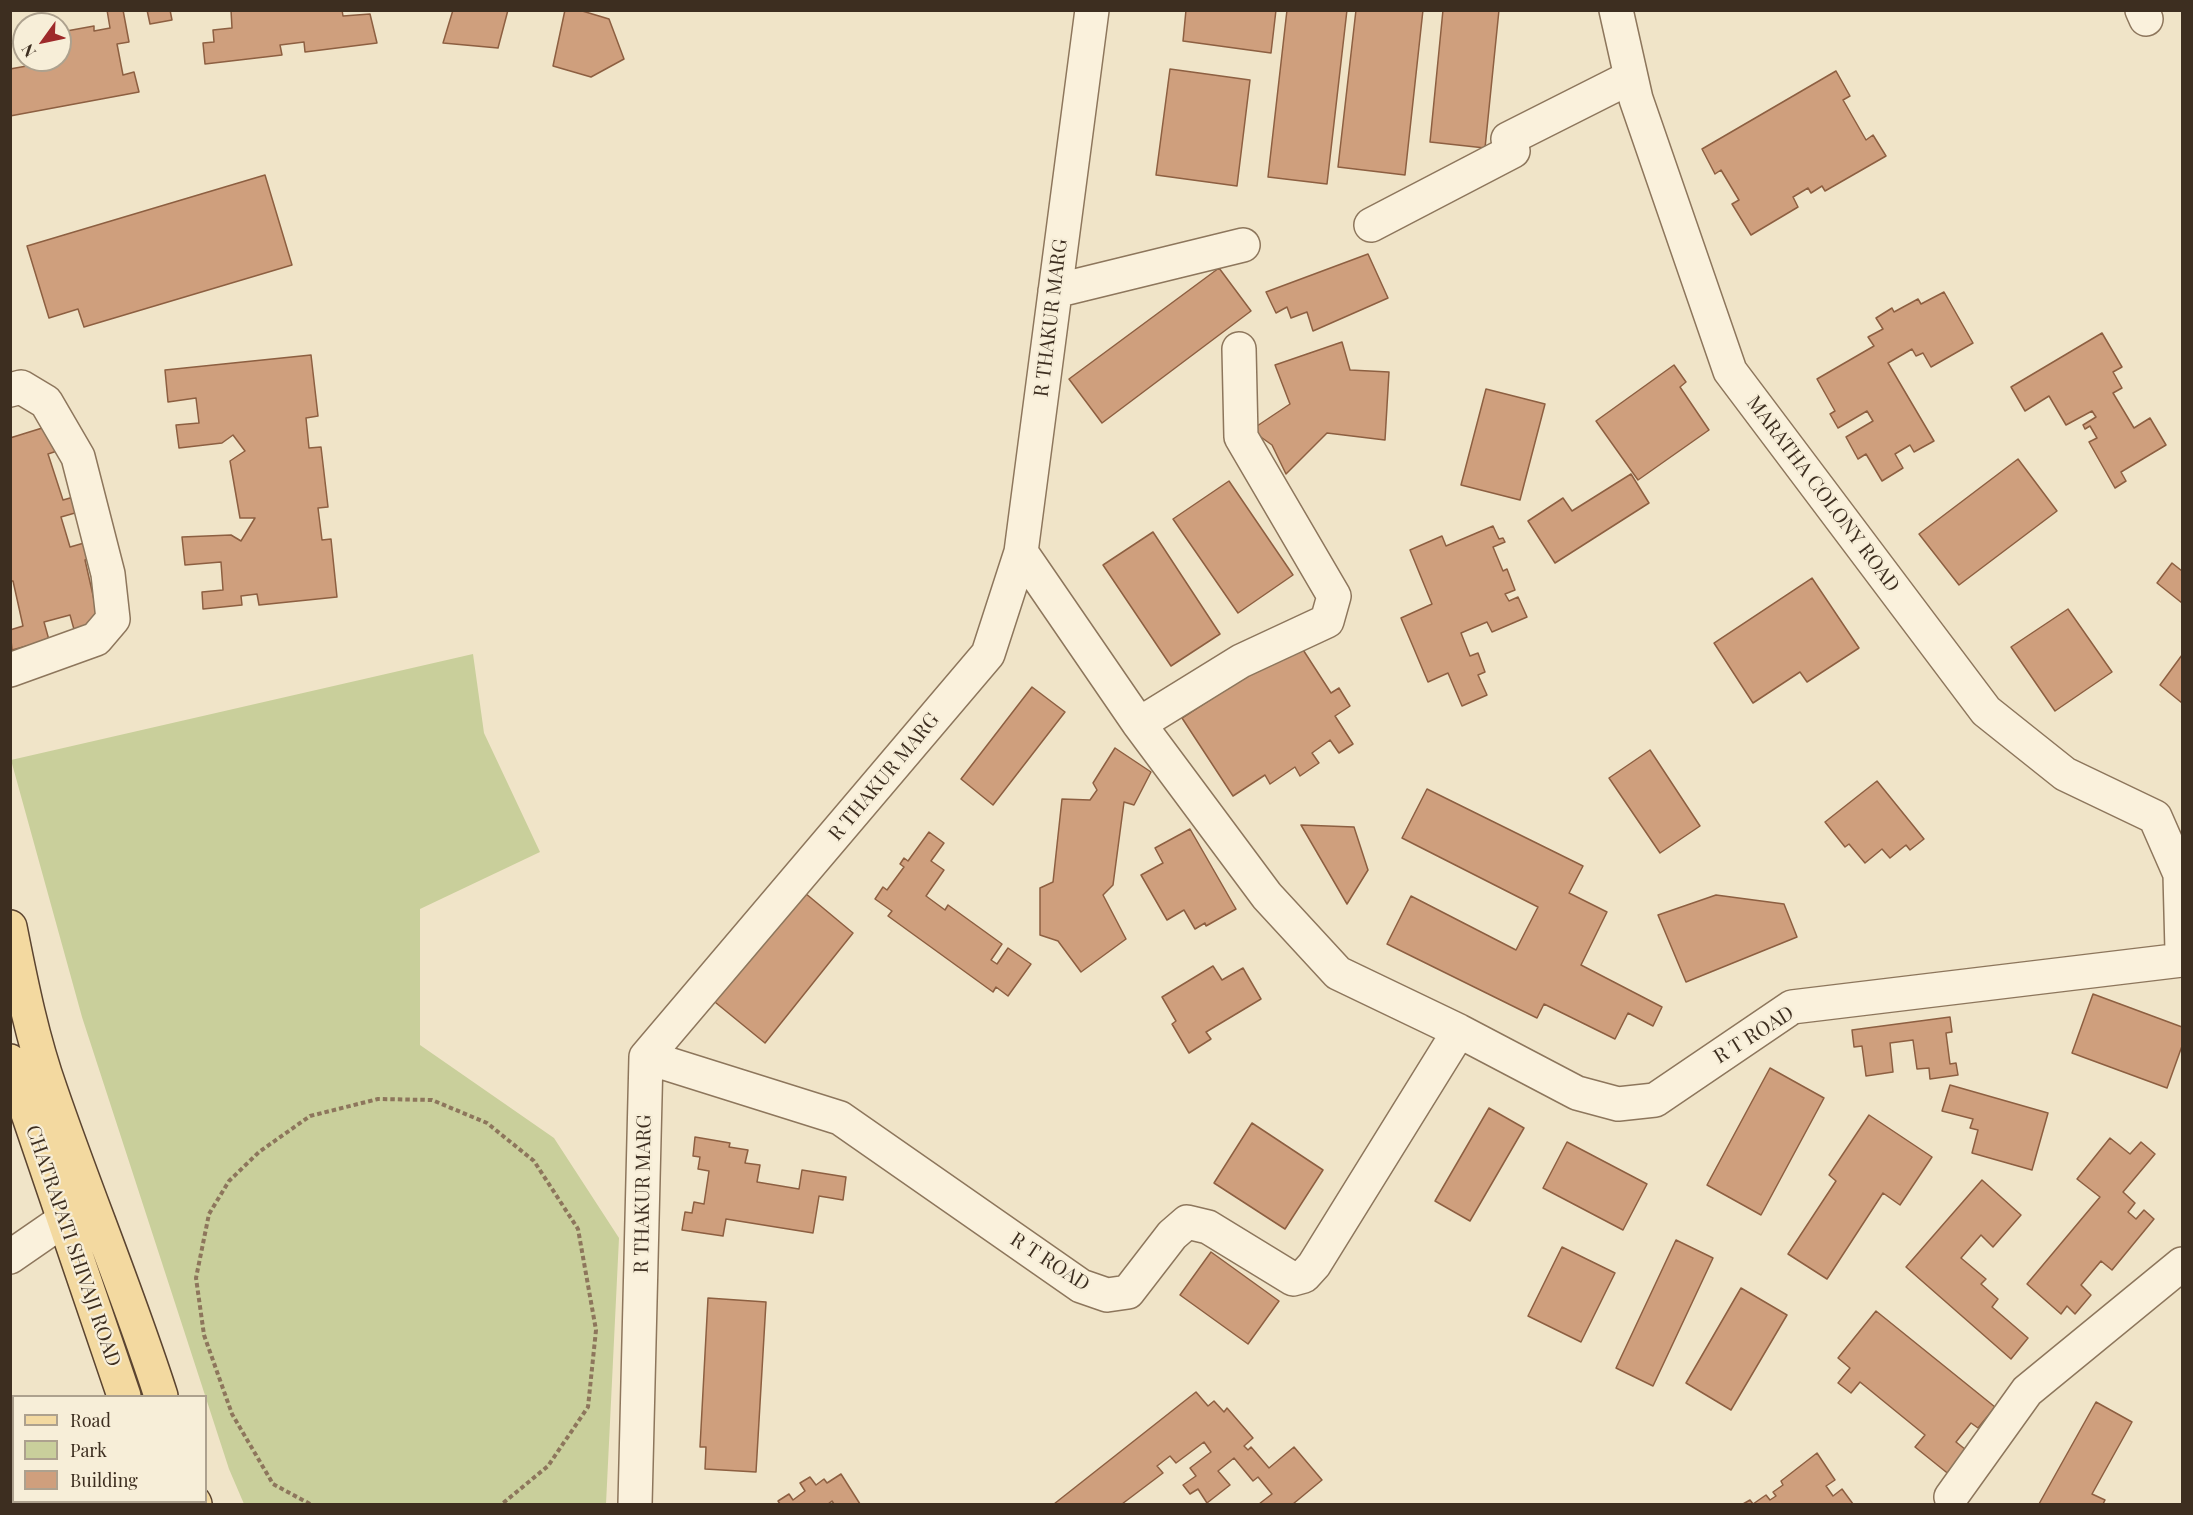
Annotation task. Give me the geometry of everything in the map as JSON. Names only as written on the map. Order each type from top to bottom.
[{"type":"main road","points":[[10,927],[19,1015],[47,1124],[161,1395]]},
{"type":"main road","name":"CHATRAPATI SHIVAJI ROAD","points":[[10,1061],[47,1124],[65,1219],[124,1395]]},
{"type":"street","name":"R THAKUR MARG","points":[[635,1504],[646,1057],[988,654],[1021,552],[1092,10]]},
{"type":"street","name":"MARATHA COLONY ROAD","points":[[1616,10],[1636,99],[1730,371],[1986,711],[2065,774],[2155,817],[2180,874],[2182,951]]},
{"type":"street","points":[[1371,225],[1513,151],[1509,139],[1631,77]]},
{"type":"street","points":[[1055,291],[1243,245]]},
{"type":"street","points":[[1021,552],[1139,724],[1241,661],[1327,621],[1334,596],[1241,437],[1239,349]]},
{"type":"street","points":[[10,390],[21,387],[46,402],[78,458],[108,574],[113,619],[96,639],[10,670]]},
{"type":"street","name":"R T ROAD","points":[[1139,724],[1267,896],[1338,973],[1459,1031],[1577,1093],[1618,1104],[1655,1100],[1792,1007],[2182,960]]},
{"type":"street","name":"R T ROAD","points":[[646,1057],[840,1118],[1081,1286],[1107,1295],[1128,1292],[1172,1234],[1187,1222],[1208,1227],[1293,1279],[1304,1276],[1314,1265],[1459,1031]]},
{"type":"street","points":[[10,1257],[65,1219]]},
{"type":"street","points":[[1952,1497],[2027,1391],[2182,1264]]},
{"type":"path","points":[[310,1504],[273,1484],[232,1414],[204,1335],[196,1278],[209,1214],[229,1181],[259,1152],[310,1116],[378,1099],[432,1100],[487,1123],[534,1161],[578,1229],[596,1330],[588,1407],[548,1466],[502,1504]]},
{"type":"green space","points":[[473,654],[484,733],[540,852],[420,909],[420,1045],[554,1138],[619,1238],[606,1504],[244,1504],[229,1469],[207,1401],[207,1395],[205,1395],[82,1017],[11,760]]},
{"type":"building","points":[[107,10],[123,10],[129,42],[117,44],[123,75],[134,72],[139,92],[10,116],[10,69],[12,69],[12,72],[72,72],[72,30],[94,26],[94,31],[110,28]]},
{"type":"building","points":[[147,10],[170,10],[172,20],[150,24]]},
{"type":"building","points":[[231,10],[342,10],[343,16],[370,14],[377,43],[305,52],[304,42],[280,45],[282,55],[205,64],[203,43],[214,42],[213,30],[232,28]]},
{"type":"building","points":[[453,10],[508,10],[498,48],[443,43]]},
{"type":"building","points":[[565,10],[579,10],[609,19],[624,59],[591,77],[553,66]]},
{"type":"building","points":[[1186,10],[1276,10],[1271,53],[1183,41]]},
{"type":"building","points":[[1287,10],[1347,10],[1327,184],[1268,177]]},
{"type":"building","points":[[1356,10],[1423,10],[1405,175],[1338,167]]},
{"type":"building","points":[[1443,10],[1499,10],[1485,148],[1430,142]]},
{"type":"building","points":[[1170,69],[1250,80],[1237,186],[1156,175]]},
{"type":"building","points":[[1836,71],[1850,96],[1843,100],[1866,140],[1873,135],[1886,156],[1825,191],[1822,186],[1811,193],[1808,188],[1793,197],[1798,207],[1751,235],[1732,204],[1739,200],[1721,170],[1715,174],[1702,149]]},
{"type":"building","points":[[265,175],[292,265],[84,327],[78,309],[49,318],[27,246]]},
{"type":"building","points":[[1368,254],[1388,298],[1313,331],[1307,312],[1291,318],[1287,307],[1276,313],[1266,292]]},
{"type":"building","points":[[1219,268],[1251,311],[1102,423],[1069,379]]},
{"type":"building","points":[[1944,292],[1973,343],[1931,367],[1923,353],[1916,356],[1912,349],[1888,363],[1934,441],[1914,452],[1910,445],[1895,454],[1903,468],[1882,481],[1866,454],[1858,459],[1846,437],[1873,421],[1867,411],[1838,428],[1830,414],[1835,411],[1817,379],[1874,346],[1868,337],[1883,329],[1876,318],[1892,308],[1894,312],[1918,299],[1921,304]]},
{"type":"building","points":[[2102,333],[2122,367],[2113,372],[2122,388],[2113,393],[2134,428],[2150,418],[2166,445],[2121,472],[2126,481],[2115,488],[2089,442],[2097,438],[2090,426],[2085,429],[2083,425],[2096,417],[2092,411],[2066,425],[2049,396],[2025,411],[2011,387]]},
{"type":"building","points":[[1342,342],[1350,370],[1389,372],[1385,440],[1327,433],[1286,474],[1272,445],[1251,430],[1290,404],[1275,365]]},
{"type":"building","points":[[311,355],[318,416],[306,418],[309,448],[321,447],[328,507],[318,508],[322,540],[331,539],[337,597],[259,605],[257,594],[241,596],[242,605],[203,609],[202,592],[223,590],[221,562],[185,565],[182,537],[231,535],[241,541],[255,518],[240,518],[230,461],[245,451],[233,435],[222,443],[179,448],[176,425],[199,423],[196,398],[168,402],[165,370]]},
{"type":"building","points":[[1674,365],[1686,382],[1680,387],[1709,430],[1638,480],[1596,421]]},
{"type":"building","points":[[1486,389],[1545,404],[1520,500],[1461,485]]},
{"type":"building","points":[[55,424],[63,449],[48,454],[63,500],[77,496],[82,511],[61,517],[70,547],[91,541],[96,557],[85,560],[95,604],[107,624],[75,633],[70,615],[44,622],[49,640],[12,650],[10,630],[23,626],[13,581],[10,581],[10,438]]},
{"type":"building","points":[[2018,459],[2057,511],[1959,585],[1919,534]]},
{"type":"building","points":[[1631,474],[1649,503],[1555,563],[1528,521],[1563,498],[1572,511]]},
{"type":"building","points":[[1229,481],[1293,575],[1238,613],[1173,519]]},
{"type":"building","points":[[1493,526],[1499,539],[1503,538],[1505,542],[1493,547],[1503,571],[1507,569],[1515,590],[1505,594],[1509,601],[1518,597],[1527,617],[1492,632],[1487,622],[1461,633],[1470,656],[1478,653],[1485,672],[1478,675],[1487,695],[1462,706],[1448,673],[1428,682],[1401,618],[1432,604],[1410,550],[1442,536],[1446,546]]},
{"type":"building","points":[[1153,532],[1220,634],[1171,666],[1103,565]]},
{"type":"building","points":[[2172,563],[2182,571],[2182,603],[2157,583]]},
{"type":"building","points":[[1812,578],[1859,648],[1807,682],[1800,672],[1753,703],[1714,643]]},
{"type":"building","points":[[2068,609],[2112,672],[2055,711],[2011,647]]},
{"type":"building","points":[[1298,642],[1331,693],[1339,688],[1350,706],[1335,716],[1353,744],[1339,753],[1330,740],[1312,753],[1319,763],[1300,776],[1295,767],[1270,784],[1265,775],[1233,796],[1182,718]]},
{"type":"building","points":[[2182,655],[2182,703],[2160,685]]},
{"type":"building","points":[[1032,687],[1065,712],[993,805],[961,779]]},
{"type":"building","points":[[1115,748],[1151,772],[1134,805],[1124,802],[1113,885],[1103,895],[1126,939],[1081,972],[1058,941],[1040,935],[1040,888],[1053,882],[1062,799],[1090,800],[1097,790],[1093,783]]},
{"type":"building","points":[[1650,750],[1700,826],[1660,853],[1609,778]]},
{"type":"building","points":[[1877,781],[1924,839],[1910,850],[1906,845],[1890,858],[1882,849],[1865,863],[1849,844],[1845,847],[1825,822]]},
{"type":"building","points":[[1427,789],[1583,866],[1569,893],[1607,912],[1581,965],[1662,1007],[1653,1026],[1628,1013],[1615,1039],[1544,1004],[1537,1018],[1387,944],[1411,896],[1516,950],[1538,907],[1402,838]]},
{"type":"building","points":[[1301,825],[1354,827],[1368,870],[1347,904]]},
{"type":"building","points":[[1190,829],[1236,909],[1206,926],[1205,923],[1195,929],[1184,910],[1167,920],[1141,875],[1163,863],[1155,848]]},
{"type":"building","points":[[929,832],[944,843],[931,861],[944,870],[926,896],[945,910],[948,905],[1002,944],[991,960],[997,964],[1008,948],[1031,964],[1008,996],[996,987],[993,992],[888,916],[892,911],[875,899],[883,887],[887,890],[904,867],[900,864],[904,858],[908,861]]},
{"type":"building","points":[[799,888],[853,933],[765,1043],[710,998]]},
{"type":"building","points":[[1716,895],[1784,904],[1797,937],[1686,982],[1658,915]]},
{"type":"building","points":[[1213,966],[1222,980],[1243,968],[1261,999],[1206,1032],[1211,1039],[1189,1053],[1172,1024],[1176,1021],[1162,997]]},
{"type":"building","points":[[2093,994],[2182,1027],[2182,1046],[2167,1088],[2072,1053]]},
{"type":"building","points":[[1950,1017],[1952,1032],[1946,1033],[1950,1064],[1956,1063],[1958,1075],[1930,1079],[1929,1068],[1917,1069],[1913,1040],[1890,1043],[1893,1072],[1866,1076],[1862,1046],[1854,1047],[1852,1030]]},
{"type":"building","points":[[1770,1068],[1824,1098],[1761,1215],[1707,1185]]},
{"type":"building","points":[[1950,1085],[2048,1113],[2032,1170],[1972,1153],[1978,1130],[1970,1128],[1973,1119],[1942,1111]]},
{"type":"building","points":[[1489,1108],[1524,1128],[1470,1221],[1435,1201]]},
{"type":"building","points":[[1869,1115],[1932,1157],[1900,1205],[1883,1193],[1827,1279],[1788,1254],[1836,1181],[1829,1175]]},
{"type":"building","points":[[1252,1123],[1323,1170],[1285,1229],[1214,1183]]},
{"type":"building","points":[[695,1137],[730,1143],[729,1147],[748,1150],[745,1163],[760,1165],[757,1182],[799,1189],[802,1170],[846,1177],[843,1200],[819,1196],[813,1233],[726,1219],[723,1236],[682,1230],[685,1212],[692,1213],[694,1202],[704,1204],[709,1171],[698,1169],[700,1157],[693,1156]]},
{"type":"building","points":[[2110,1138],[2130,1154],[2141,1142],[2155,1154],[2123,1192],[2135,1203],[2128,1212],[2136,1219],[2144,1210],[2154,1219],[2112,1270],[2101,1261],[2081,1285],[2091,1295],[2075,1314],[2067,1306],[2061,1314],[2027,1284],[2100,1197],[2077,1179]]},
{"type":"building","points":[[1567,1142],[1647,1184],[1623,1230],[1543,1188]]},
{"type":"building","points":[[1982,1180],[2021,1215],[1993,1247],[1981,1235],[1961,1258],[1986,1279],[1981,1284],[1998,1299],[1992,1307],[2028,1338],[2011,1359],[1906,1267]]},
{"type":"building","points":[[1676,1240],[1713,1258],[1653,1386],[1616,1368]]},
{"type":"building","points":[[1562,1247],[1615,1273],[1581,1342],[1528,1316]]},
{"type":"building","points":[[1211,1252],[1279,1301],[1248,1344],[1180,1295]]},
{"type":"building","points":[[1741,1288],[1787,1315],[1731,1410],[1686,1383]]},
{"type":"building","points":[[708,1298],[766,1302],[756,1472],[705,1469],[706,1447],[700,1447]]},
{"type":"building","points":[[1876,1311],[1995,1407],[1978,1428],[1971,1423],[1956,1442],[1975,1457],[1956,1480],[1915,1447],[1925,1435],[1860,1382],[1851,1393],[1838,1383],[1850,1368],[1838,1358]]},
{"type":"building","points":[[1196,1392],[1208,1406],[1214,1401],[1224,1412],[1227,1408],[1253,1438],[1244,1446],[1248,1450],[1251,1447],[1269,1468],[1294,1447],[1322,1480],[1293,1504],[1259,1504],[1272,1494],[1258,1477],[1253,1481],[1234,1458],[1218,1471],[1230,1485],[1207,1503],[1198,1489],[1190,1494],[1183,1485],[1196,1476],[1190,1468],[1211,1452],[1204,1442],[1176,1463],[1170,1456],[1157,1466],[1163,1473],[1122,1504],[1054,1504]]},
{"type":"building","points":[[2096,1402],[2132,1422],[2092,1494],[2105,1500],[2103,1504],[2039,1504]]},
{"type":"building","points":[[1817,1453],[1835,1480],[1826,1486],[1833,1496],[1842,1489],[1853,1504],[1753,1504],[1766,1495],[1770,1500],[1776,1496],[1773,1492],[1783,1485],[1781,1481]]},
{"type":"building","points":[[841,1474],[860,1504],[834,1504],[832,1501],[828,1504],[780,1504],[778,1501],[789,1494],[793,1500],[805,1491],[800,1483],[810,1477],[816,1485],[824,1479],[827,1483]]}]
